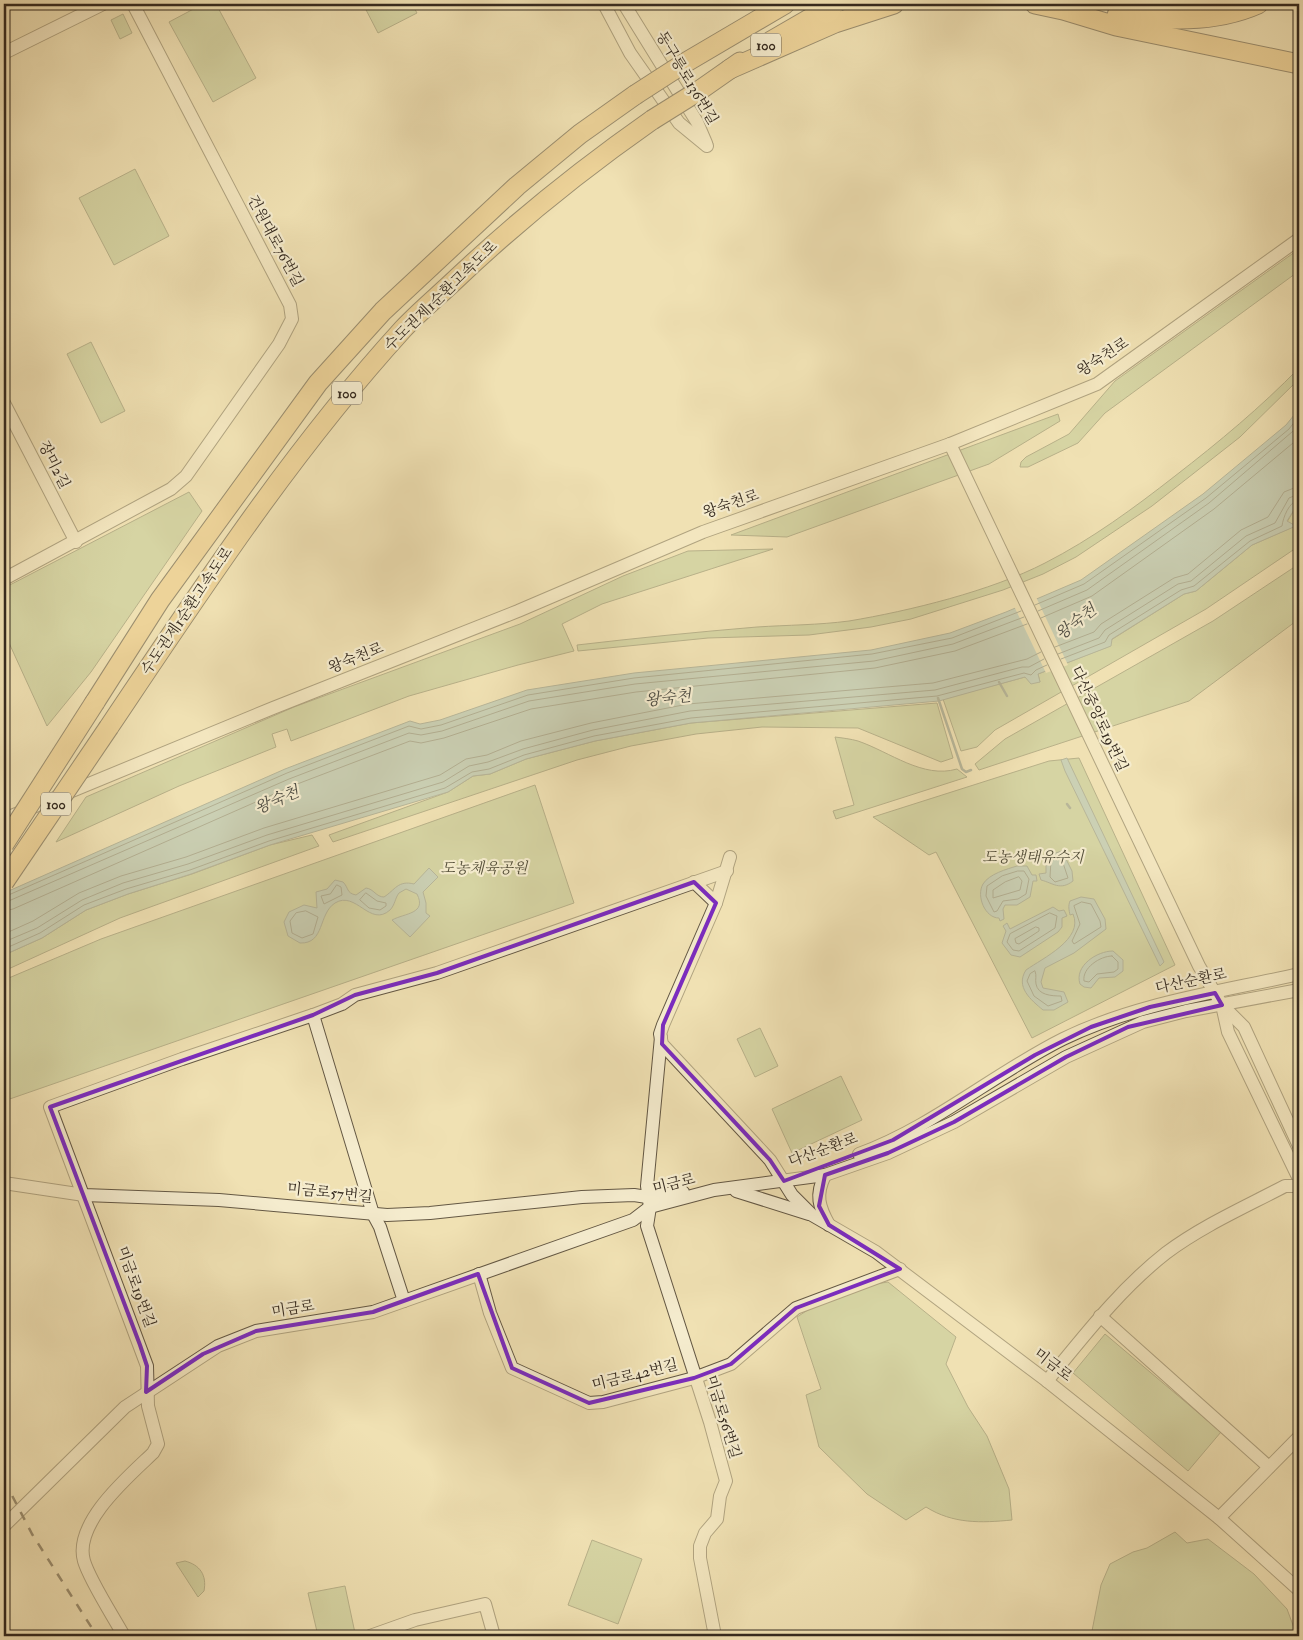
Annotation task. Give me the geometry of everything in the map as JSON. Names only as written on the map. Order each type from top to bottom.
[{"type":"highway","points":[[718,42],[770,4]]},
{"type":"highway","name":"수도권제1순환고속도로","points":[[4,844],[160,600],[318,383],[383,311],[517,186],[580,134],[683,64],[785,4]]},
{"type":"highway","name":"수도권제1순환고속도로","points":[[4,882],[249,519],[336,406],[404,327],[542,202],[598,158],[785,32],[834,4]]},
{"type":"highway","points":[[730,69],[836,23],[894,4]]},
{"type":"highway","points":[[1035,4],[1063,10],[1116,26],[1299,64]]},
{"type":"highway","points":[[1063,10],[1176,20],[1223,15],[1258,4]]},
{"type":"street","points":[[4,53],[103,4]]},
{"type":"street","name":"건원대로76번길","points":[[4,579],[76,542],[171,489],[186,476],[279,344],[292,319],[290,305],[133,4]]},
{"type":"street","name":"동구릉로136번길","points":[[604,4],[630,53],[679,123],[707,146],[698,122],[624,4]]},
{"type":"street","name":"왕숙천로","points":[[4,820],[150,759],[518,611],[702,532],[952,449],[1097,384],[1299,239]]},
{"type":"street","name":"장미2길","points":[[4,403],[76,542]]},
{"type":"street","name":"다산중앙로19번길","points":[[952,449],[1195,958],[1222,1005],[1244,1027],[1299,1146]]},
{"type":"street","name":"왕숙천로","points":[[4,828],[38,814],[150,759]]},
{"type":"street","name":"미금로56번길","points":[[715,1636],[700,1558],[700,1546],[705,1533],[717,1519],[720,1496],[726,1481],[710,1422],[694,1378],[647,1226],[663,1024],[716,902],[730,856]]},
{"type":"street","points":[[404,1301],[380,1227],[372,1214],[313,1015],[342,1004],[355,995],[437,972],[727,871]]},
{"type":"street","points":[[694,882],[716,902]]},
{"type":"street","name":"다산순환로","points":[[784,1181],[893,1140],[954,1106],[1035,1055],[1084,1030],[1131,1012],[1299,974]]},
{"type":"street","name":"다산순환로","points":[[784,1181],[825,1175],[888,1153],[954,1122],[1066,1057],[1128,1027],[1161,1016],[1299,990]]},
{"type":"street","name":"다산중앙로19번길","points":[[1222,1005],[1228,1032],[1297,1174]]},
{"type":"street","name":"미금로19번길","points":[[124,1636],[84,1562],[82,1547],[88,1531],[106,1499],[153,1453],[158,1444],[146,1392],[147,1366],[50,1107],[182,1059],[313,1015]]},
{"type":"street","points":[[661,1037],[662,1044],[770,1160],[784,1181]]},
{"type":"street","points":[[1048,1381],[1100,1316],[1129,1286],[1166,1253],[1208,1227],[1285,1186],[1297,1174]]},
{"type":"street","points":[[825,1175],[819,1190],[819,1206],[829,1225]]},
{"type":"street","name":"미금로","points":[[4,1526],[125,1407],[203,1354],[256,1331],[373,1312],[633,1220],[648,1202],[784,1181],[792,1196],[812,1215],[876,1252],[1048,1381],[1219,1518],[1299,1590]]},
{"type":"street","name":"미금로57번길","points":[[4,1183],[84,1195],[219,1200],[372,1214],[430,1213],[582,1196],[634,1195],[648,1202]]},
{"type":"street","points":[[1285,1186],[1299,1186]]},
{"type":"street","points":[[720,1190],[753,1195],[812,1215]]},
{"type":"street","name":"미금로42번길","points":[[479,1274],[490,1313],[512,1368],[589,1404],[694,1378],[731,1364],[796,1308],[900,1269]]},
{"type":"street","points":[[1100,1316],[1269,1467]]},
{"type":"street","points":[[1219,1518],[1299,1437]]},
{"type":"street","points":[[377,1635],[415,1620],[485,1604],[494,1636]]},
{"type":"highlighted area","points":[[694,882],[716,903],[663,1025],[662,1044],[770,1160],[784,1181],[893,1140],[1035,1055],[1091,1027],[1150,1007],[1215,993],[1222,1005],[1128,1027],[1066,1057],[954,1122],[888,1153],[825,1175],[819,1206],[829,1225],[900,1269],[796,1308],[731,1364],[694,1378],[589,1403],[512,1368],[478,1274],[373,1312],[256,1331],[203,1354],[146,1392],[147,1366],[140,1345],[50,1107],[313,1015],[355,995],[437,973]]},
{"type":"green space","points":[[203,4],[216,4],[256,78],[213,102],[169,22]]},
{"type":"green space","points":[[363,4],[412,4],[417,13],[378,33]]},
{"type":"green space","points":[[123,14],[132,33],[120,39],[111,20]]},
{"type":"green space","points":[[135,169],[169,236],[114,265],[79,198]]},
{"type":"green space","points":[[1299,249],[1299,271],[1105,413],[1078,443],[1028,467],[1020,467],[1021,462],[1026,457],[1069,434],[1115,381]]},
{"type":"green space","points":[[91,342],[125,411],[101,423],[67,354]]},
{"type":"green space","points":[[1299,368],[1299,378],[1295,383],[1240,437],[1152,506],[1076,557],[1043,574],[1003,590],[911,619],[871,627],[809,635],[708,638],[578,651],[577,645],[600,642],[757,627],[849,621],[897,612],[949,599],[1024,573],[1062,554],[1096,533],[1175,476],[1270,397]]},
{"type":"green space","points":[[1058,414],[1060,421],[989,464],[787,537],[731,535]]},
{"type":"green space","points":[[189,492],[202,511],[91,672],[47,726],[4,632],[4,588]]},
{"type":"green space","points":[[1299,502],[1299,546],[1206,609],[995,730],[977,747],[961,751],[943,699],[1025,677],[1040,682],[1038,674],[1110,646],[1111,640],[1184,594],[1196,591],[1252,545],[1295,526],[1287,522]]},
{"type":"green space","points":[[773,549],[602,604],[562,624],[574,651],[409,696],[291,741],[287,729],[272,734],[276,747],[179,786],[56,842],[86,797],[294,707],[520,624],[623,576],[688,551]]},
{"type":"green space","points":[[1299,564],[1299,619],[1189,701],[979,770],[975,764],[1005,739],[1213,621]]},
{"type":"green space","points":[[937,703],[953,758],[941,762],[858,728],[762,727],[696,734],[631,746],[577,760],[333,842],[329,835],[448,792],[473,776],[490,774],[526,759],[595,741],[691,723]]},
{"type":"green space","points":[[835,737],[858,741],[919,767],[944,771],[957,769],[967,777],[836,819],[833,811],[854,805]]},
{"type":"green space","name":"도농생태유수지","points":[[1079,758],[1175,965],[1032,1038],[936,852],[929,855],[873,817],[1049,761]]},
{"type":"green space","name":"도농체육공원","points":[[535,785],[574,903],[4,1101],[4,980],[101,939]]},
{"type":"green space","points":[[312,835],[319,846],[120,918],[4,971],[4,955],[42,938],[86,910],[270,845]]},
{"type":"green space","points":[[760,1028],[778,1066],[755,1077],[737,1039]]},
{"type":"green space","points":[[841,1076],[862,1120],[792,1153],[772,1109]]},
{"type":"green space","points":[[888,1282],[956,1337],[946,1364],[968,1407],[987,1436],[1009,1489],[1012,1520],[967,1521],[946,1517],[926,1507],[906,1520],[867,1494],[819,1447],[806,1395],[821,1389],[797,1317],[807,1310],[841,1294]]},
{"type":"green space","points":[[1105,1334],[1221,1432],[1188,1471],[1073,1373]]},
{"type":"green space","points":[[1175,1532],[1187,1543],[1208,1539],[1254,1574],[1287,1609],[1297,1636],[1091,1636],[1101,1585],[1110,1564],[1133,1552],[1147,1548]]},
{"type":"green space","points":[[592,1540],[642,1559],[618,1624],[568,1605]]},
{"type":"green space","points":[[185,1561],[195,1565],[203,1576],[204,1591],[198,1597],[176,1563]]},
{"type":"green space","points":[[345,1586],[355,1633],[343,1636],[318,1636],[308,1593]]},
{"type":"water","name":"왕숙천","points":[[1299,409],[1299,502],[1287,521],[1296,526],[1252,545],[1196,591],[1184,594],[1112,639],[1111,646],[1038,674],[1040,682],[1031,684],[1025,677],[939,701],[691,723],[595,741],[526,759],[490,774],[473,776],[448,792],[270,845],[191,874],[128,894],[86,910],[42,938],[4,955],[4,893],[285,769],[410,721],[420,724],[440,720],[527,690],[634,673],[871,650],[950,633],[1006,612],[1081,580],[1203,494],[1286,425]]},
{"type":"water","points":[[1067,758],[1164,962],[1160,966],[1065,771],[1061,760]]},
{"type":"water","points":[[1062,851],[1072,871],[1073,881],[1060,886],[1041,880],[1039,874],[1046,873],[1046,856]]},
{"type":"water","points":[[1017,866],[1027,866],[1032,875],[1036,875],[1037,881],[1033,881],[1030,897],[1017,905],[1005,905],[1003,909],[1004,919],[1000,921],[999,918],[990,914],[983,906],[981,889],[989,877]]},
{"type":"water","points":[[429,868],[438,877],[423,892],[426,913],[430,916],[410,937],[392,920],[413,912],[419,906],[417,894],[406,889],[399,893],[392,908],[383,914],[376,915],[350,901],[343,900],[335,903],[330,908],[314,939],[300,943],[288,936],[284,922],[289,912],[304,905],[317,908],[316,892],[327,889],[335,880],[343,882],[349,892],[353,894],[356,895],[366,888],[384,897],[397,886],[404,883],[414,884]]},
{"type":"water","points":[[1081,897],[1094,899],[1105,919],[1106,929],[1074,953],[1045,968],[1041,982],[1043,988],[1064,992],[1068,1002],[1054,1010],[1043,1010],[1026,993],[1022,982],[1023,976],[1026,970],[1060,947],[1073,932],[1075,923],[1073,914],[1070,915],[1069,903]]},
{"type":"water","points":[[1053,907],[1059,911],[1064,910],[1067,916],[1062,918],[1062,927],[1058,932],[1020,957],[1011,955],[1002,943],[1006,931],[1003,926],[1007,923],[1010,929]]},
{"type":"water","points":[[1113,951],[1123,960],[1123,971],[1115,977],[1099,978],[1091,988],[1080,984],[1080,971],[1088,961],[1100,954]]},
{"type":"pier","points":[[1036,597],[1068,665],[1046,673],[1014,606]]},
{"type":"waterway","points":[[999,682],[1007,696]]},
{"type":"waterway","points":[[938,698],[962,769],[966,772],[971,770]]},
{"type":"waterway","points":[[1067,804],[1070,808]]},
{"type":"railway","points":[[4,1480],[32,1534],[97,1636]]}]
